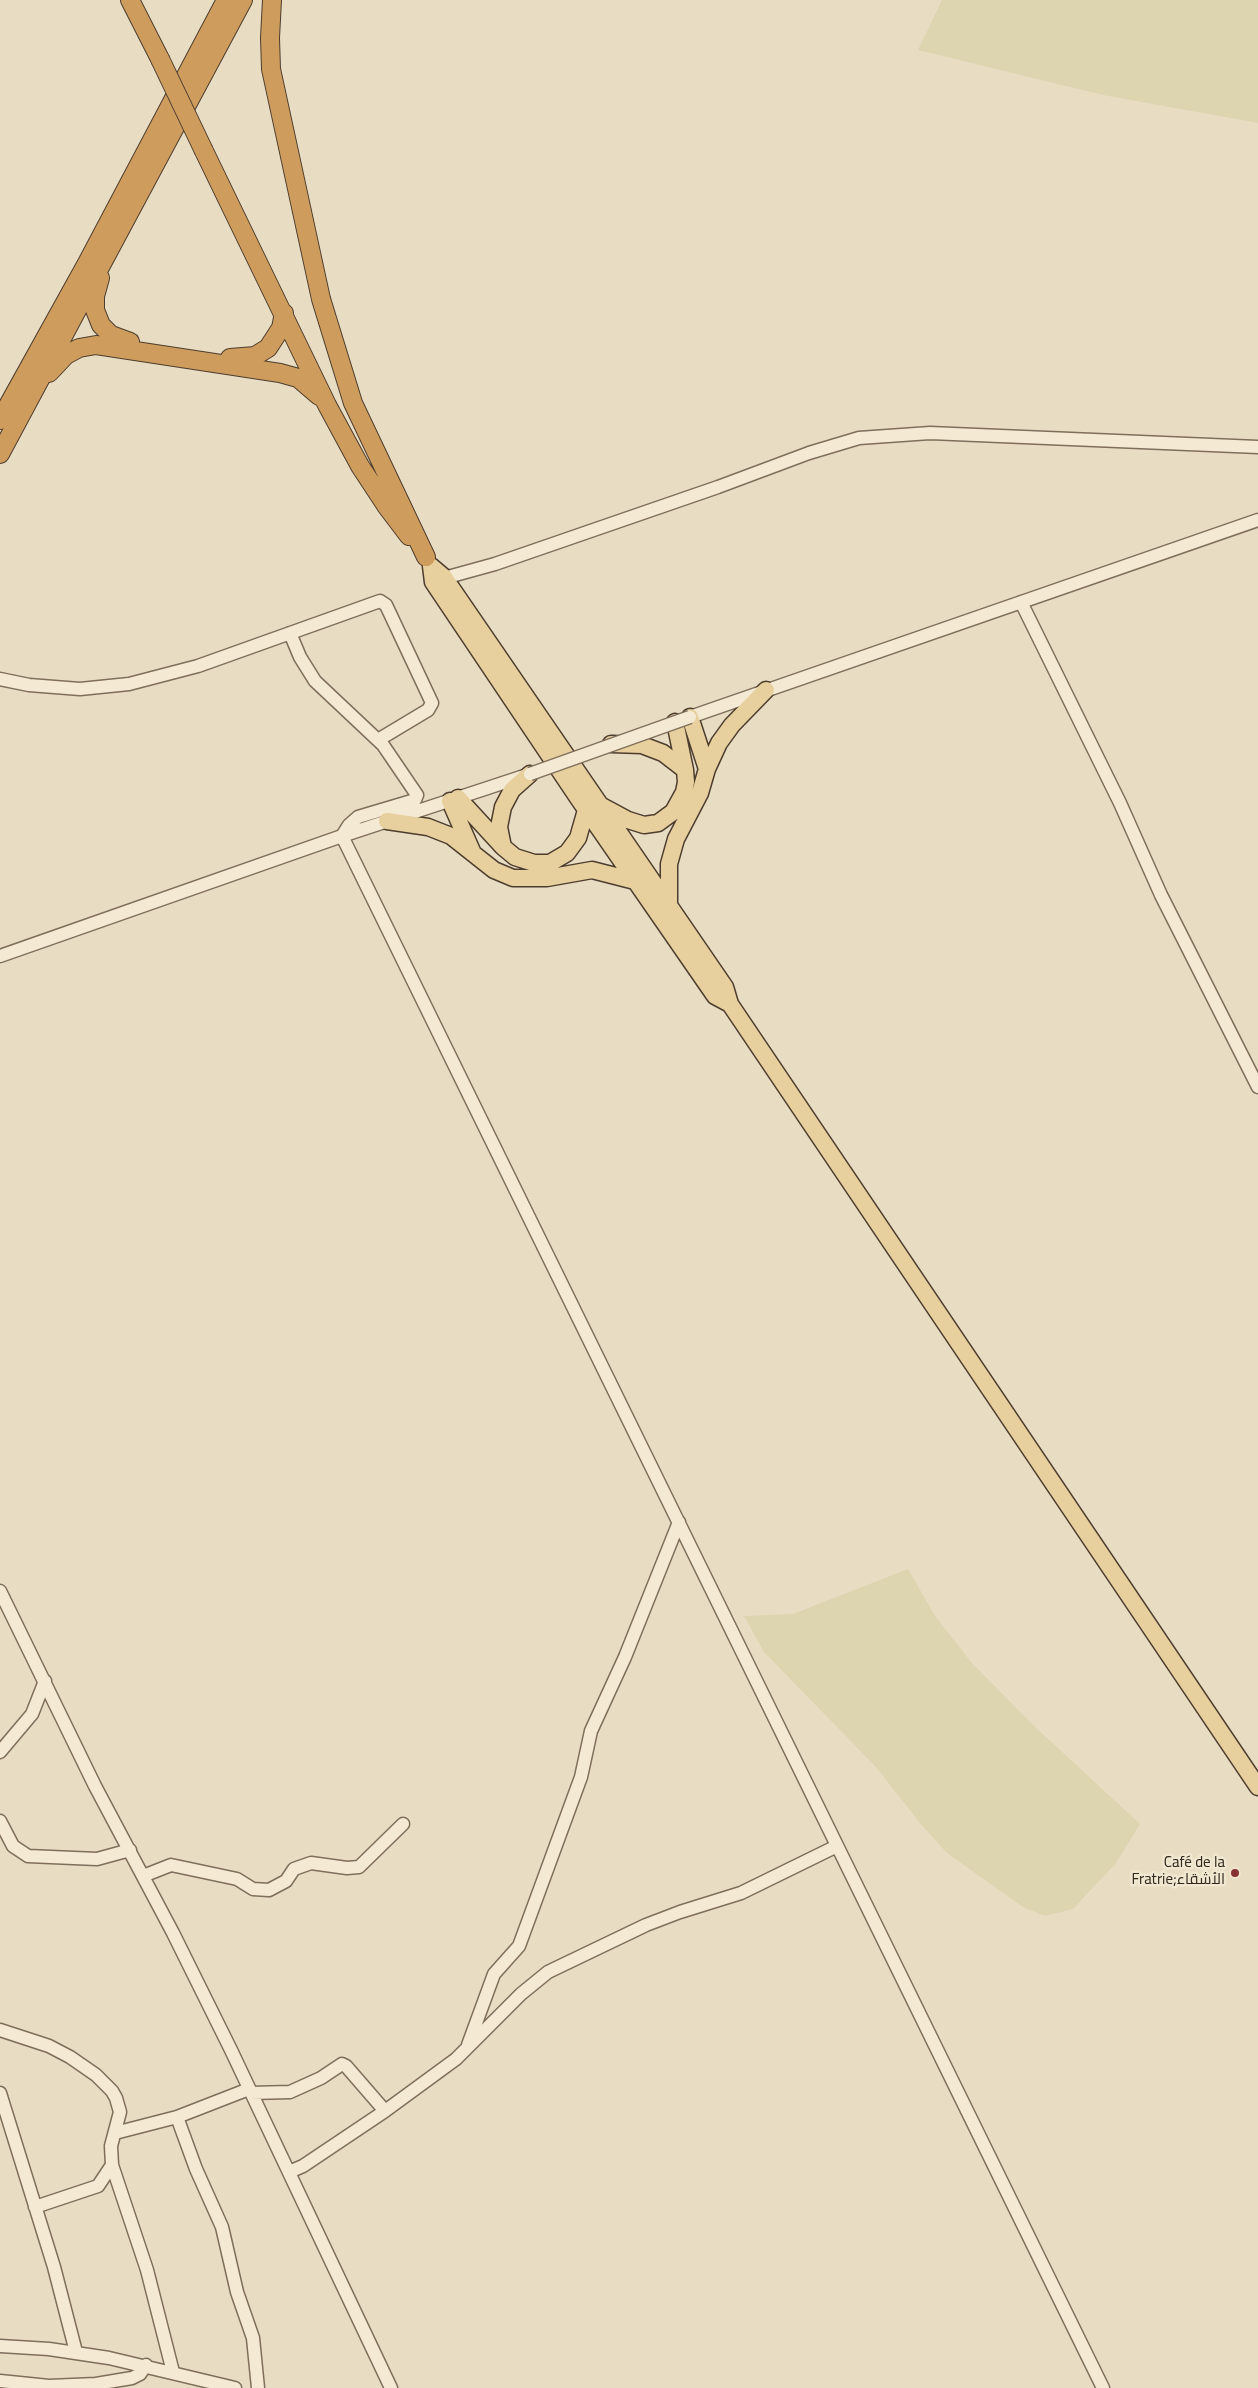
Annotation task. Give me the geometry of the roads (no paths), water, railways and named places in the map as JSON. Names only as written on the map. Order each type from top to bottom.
[{"type":"highway","points":[[130,0],[328,405],[360,466],[386,507],[434,571]]},
{"type":"highway","points":[[0,420],[87,263],[226,0]]},
{"type":"highway","points":[[0,454],[243,0]]},
{"type":"highway","points":[[272,0],[271,69],[322,299],[353,402],[434,571]]},
{"type":"highway","points":[[106,257],[95,296],[95,310],[101,325],[111,335],[121,340],[229,358],[244,358],[255,356],[268,348],[281,328],[284,313]]},
{"type":"highway","points":[[32,392],[66,355],[79,348],[96,345],[280,373],[298,378],[328,405]]},
{"type":"main road","points":[[434,571],[593,807],[669,908],[725,987],[730,1004],[1258,1787]]},
{"type":"main road","points":[[669,908],[668,864],[676,839],[700,793],[707,769],[719,744],[732,725],[766,690]]},
{"type":"main road","points":[[593,807],[644,825],[658,823],[673,812],[684,792],[686,782],[682,719]]},
{"type":"main road","points":[[682,719],[707,769]]},
{"type":"main road","points":[[611,744],[642,745],[662,753],[685,770]]},
{"type":"main road","points":[[503,847],[499,828],[503,807],[512,790],[530,774]]},
{"type":"main road","points":[[454,800],[515,857],[534,863],[550,862],[567,853],[578,838],[593,807]]},
{"type":"main road","points":[[454,800],[472,851]]},
{"type":"main road","points":[[593,807],[635,881],[715,996],[730,1004]]},
{"type":"main road","points":[[387,821],[428,827],[451,836],[494,870],[513,878],[547,878],[592,870],[635,881]]},
{"type":"street","points":[[434,571],[495,564],[718,487],[809,453],[859,438],[930,433],[1258,447]]},
{"type":"street","points":[[0,956],[342,836],[530,774],[682,719],[1258,520]]},
{"type":"street","points":[[0,679],[29,685],[80,689],[129,684],[198,666],[380,601],[386,605],[432,706],[378,740]]},
{"type":"street","points":[[1021,602],[1120,803],[1161,894],[1258,1087]]},
{"type":"street","points":[[290,633],[300,657],[315,681],[378,740],[417,795],[417,799],[358,817],[349,825],[342,836]]},
{"type":"street","points":[[342,836],[1102,2388]]},
{"type":"street","points":[[466,2050],[494,1974],[519,1946],[582,1777],[591,1731],[625,1657],[679,1522]]},
{"type":"street","points":[[0,1590],[95,1786],[130,1850],[250,2091],[391,2388]]},
{"type":"street","points":[[0,1752],[32,1714],[45,1681]]},
{"type":"street","points":[[0,1821],[13,1846],[28,1856],[97,1859],[130,1850]]},
{"type":"street","points":[[143,1876],[171,1865],[237,1879],[260,1891],[269,1890],[286,1881],[294,1870],[311,1863],[347,1868],[359,1867],[403,1824]]},
{"type":"street","points":[[289,2172],[303,2166],[385,2111],[466,2050],[521,1994],[548,1972],[646,1925],[741,1893],[837,1846]]},
{"type":"street","points":[[0,2030],[50,2046],[96,2075],[112,2091],[120,2112],[110,2153],[112,2165],[147,2270],[173,2372]]},
{"type":"street","points":[[115,2133],[177,2117],[250,2091],[290,2092],[321,2078],[342,2064],[346,2066],[385,2111]]},
{"type":"street","points":[[0,2093],[36,2207],[76,2352]]},
{"type":"street","points":[[177,2117],[196,2169],[222,2227],[237,2292],[253,2338],[258,2388]]},
{"type":"street","points":[[36,2207],[98,2186],[112,2165]]},
{"type":"street","points":[[0,2346],[76,2352],[173,2372],[189,2382],[235,2388]]},
{"type":"street","points":[[0,2381],[49,2386],[96,2384],[132,2378],[140,2374],[146,2366]]},
{"type":"place","name":"Café de la Fratrie;الأشقاء","points":[[1235,1873]]}]
